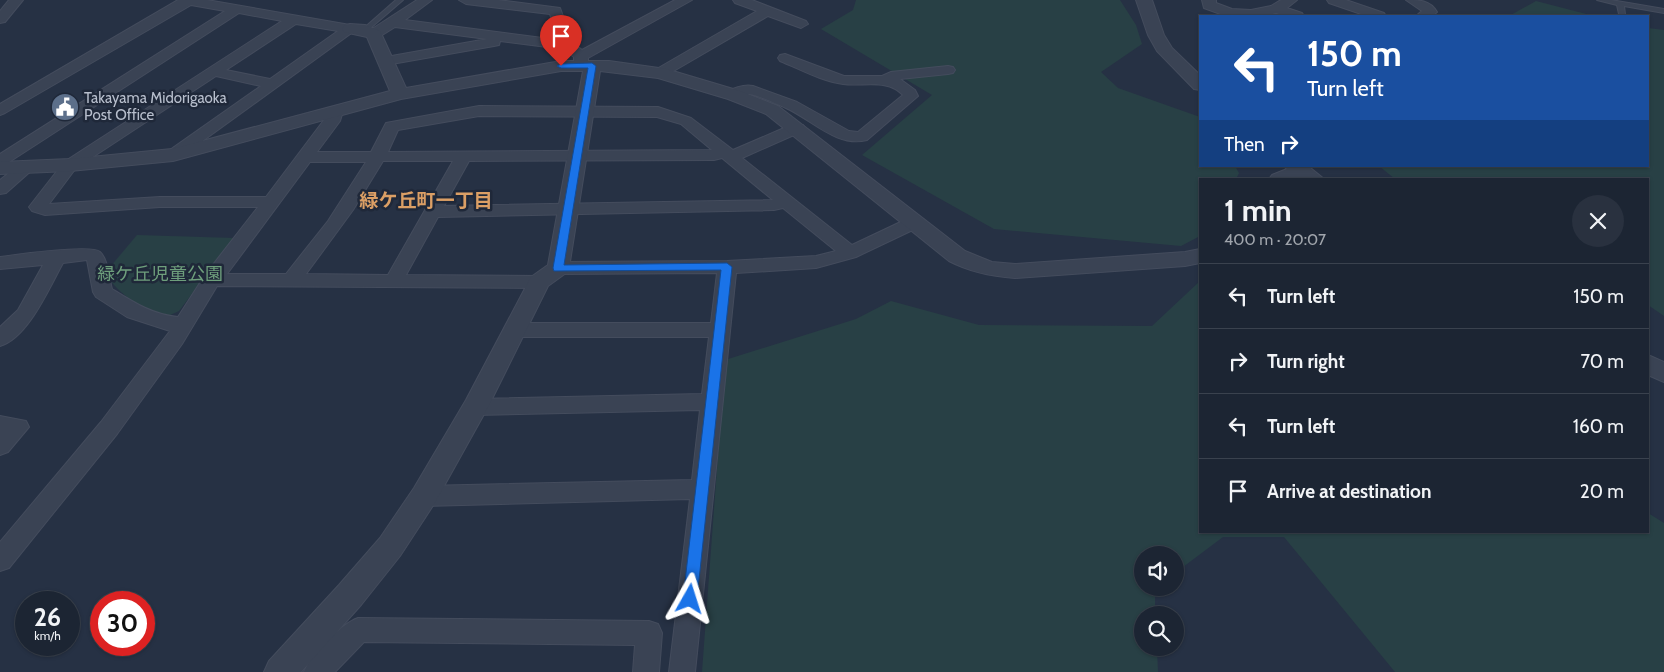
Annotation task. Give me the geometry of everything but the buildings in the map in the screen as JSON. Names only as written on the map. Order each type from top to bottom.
[{"type":"street","points":[[0,19],[16,0]]},
{"type":"street","points":[[0,110],[186,0],[363,31],[386,61],[400,94]]},
{"type":"street","points":[[173,155],[273,84],[363,31],[393,23],[425,0]]},
{"type":"street","points":[[280,672],[350,595],[390,546],[424,496],[516,330],[549,275],[569,209],[585,111],[585,62],[567,46],[555,11],[466,0]]},
{"type":"street","points":[[585,62],[685,0]]},
{"type":"street","points":[[740,0],[801,24]]},
{"type":"street","points":[[1144,0],[1156,35],[1165,51],[1199,84]]},
{"type":"street","points":[[1209,0],[1208,2],[1212,8],[1224,15],[1277,8],[1290,0]]},
{"type":"street","points":[[1334,0],[1376,15]]},
{"type":"street","points":[[1413,0],[1429,10],[1430,12],[1424,15]]},
{"type":"street","points":[[1277,8],[1295,15]]},
{"type":"street","points":[[0,160],[237,9]]},
{"type":"street","points":[[660,73],[767,10]]},
{"type":"street","points":[[270,202],[160,202],[45,210],[38,207],[70,164],[294,19]]},
{"type":"street","points":[[393,23],[567,46]]},
{"type":"street","points":[[386,61],[508,38]]},
{"type":"street","points":[[732,95],[748,89],[792,105],[845,134],[861,137],[910,96],[904,87],[885,80],[843,80],[785,58]]},
{"type":"street","points":[[0,168],[173,155],[400,94],[585,62],[660,73],[732,95],[772,110],[797,128],[913,223],[957,256],[971,263],[992,269],[1015,271],[1185,259],[1199,256]]},
{"type":"street","points":[[885,80],[891,76],[948,70]]},
{"type":"street","points":[[212,71],[273,84]]},
{"type":"street","points":[[291,280],[316,250],[379,157],[392,126],[479,110],[658,112],[686,120],[850,253]]},
{"type":"street","points":[[0,560],[109,428],[175,339],[212,280],[332,120],[335,111]]},
{"type":"street","points":[[304,157],[714,155],[728,154],[797,128]]},
{"type":"street","points":[[394,280],[464,156]]},
{"type":"street","points":[[0,189],[26,167]]},
{"type":"street","points":[[1282,178],[1303,172]]},
{"type":"street","points":[[433,212],[774,205],[786,201]]},
{"type":"street","points":[[212,280],[394,280],[549,275],[816,262],[850,253],[913,223]]},
{"type":"street","points":[[0,263],[91,254],[95,257],[103,292],[142,316],[165,323],[183,325]]},
{"type":"street","points":[[0,339],[25,315],[57,256]]},
{"type":"street","points":[[682,672],[727,267]]},
{"type":"street","points":[[516,330],[720,330]]},
{"type":"street","points":[[1649,365],[1664,373]]},
{"type":"street","points":[[474,407],[712,402]]},
{"type":"street","points":[[0,425],[18,427],[0,446]]},
{"type":"street","points":[[424,496],[702,490]]},
{"type":"street","points":[[317,672],[358,630],[650,633],[646,672]]},
{"type":"lane","points":[[363,31],[400,0]]},
{"type":"lane","points":[[1600,0],[1663,12]]},
{"type":"lane","points":[[1620,4],[1622,14]]},
{"type":"green space","points":[[856,0],[1120,0],[1136,25],[1142,44],[1101,72],[1118,88],[1199,117],[1199,167],[1236,167],[1239,173],[1236,178],[1199,178],[1199,237],[1181,246],[994,229],[862,155],[932,95],[821,29],[853,10]]},
{"type":"green space","points":[[1536,1],[1590,15],[1511,15]]},
{"type":"green space","points":[[1649,28],[1664,30],[1664,316],[1649,306],[1649,178],[1394,178],[1380,167],[1649,167]]},
{"type":"green space","name":"緑ケ丘児童公園","points":[[137,235],[234,238],[179,311],[166,317],[124,295],[105,273]]},
{"type":"green space","points":[[1199,282],[1199,533],[1649,533],[1649,514],[1664,523],[1664,672],[1395,672],[1284,537],[1223,537],[1184,566],[1184,546],[1134,546],[1134,596],[1155,596],[1155,606],[1134,606],[1134,656],[1157,656],[1158,672],[702,672],[725,360],[856,319],[891,301],[979,325],[1152,326]]},
{"type":"place","name":"Takayama Midorigaoka Post Office","points":[[65,107]]},
{"type":"district","name":"緑ケ丘町一丁目","points":[[426,200]]},
{"type":"route","points":[[561,66],[592,66],[558,268],[727,267],[690,599]]}]
